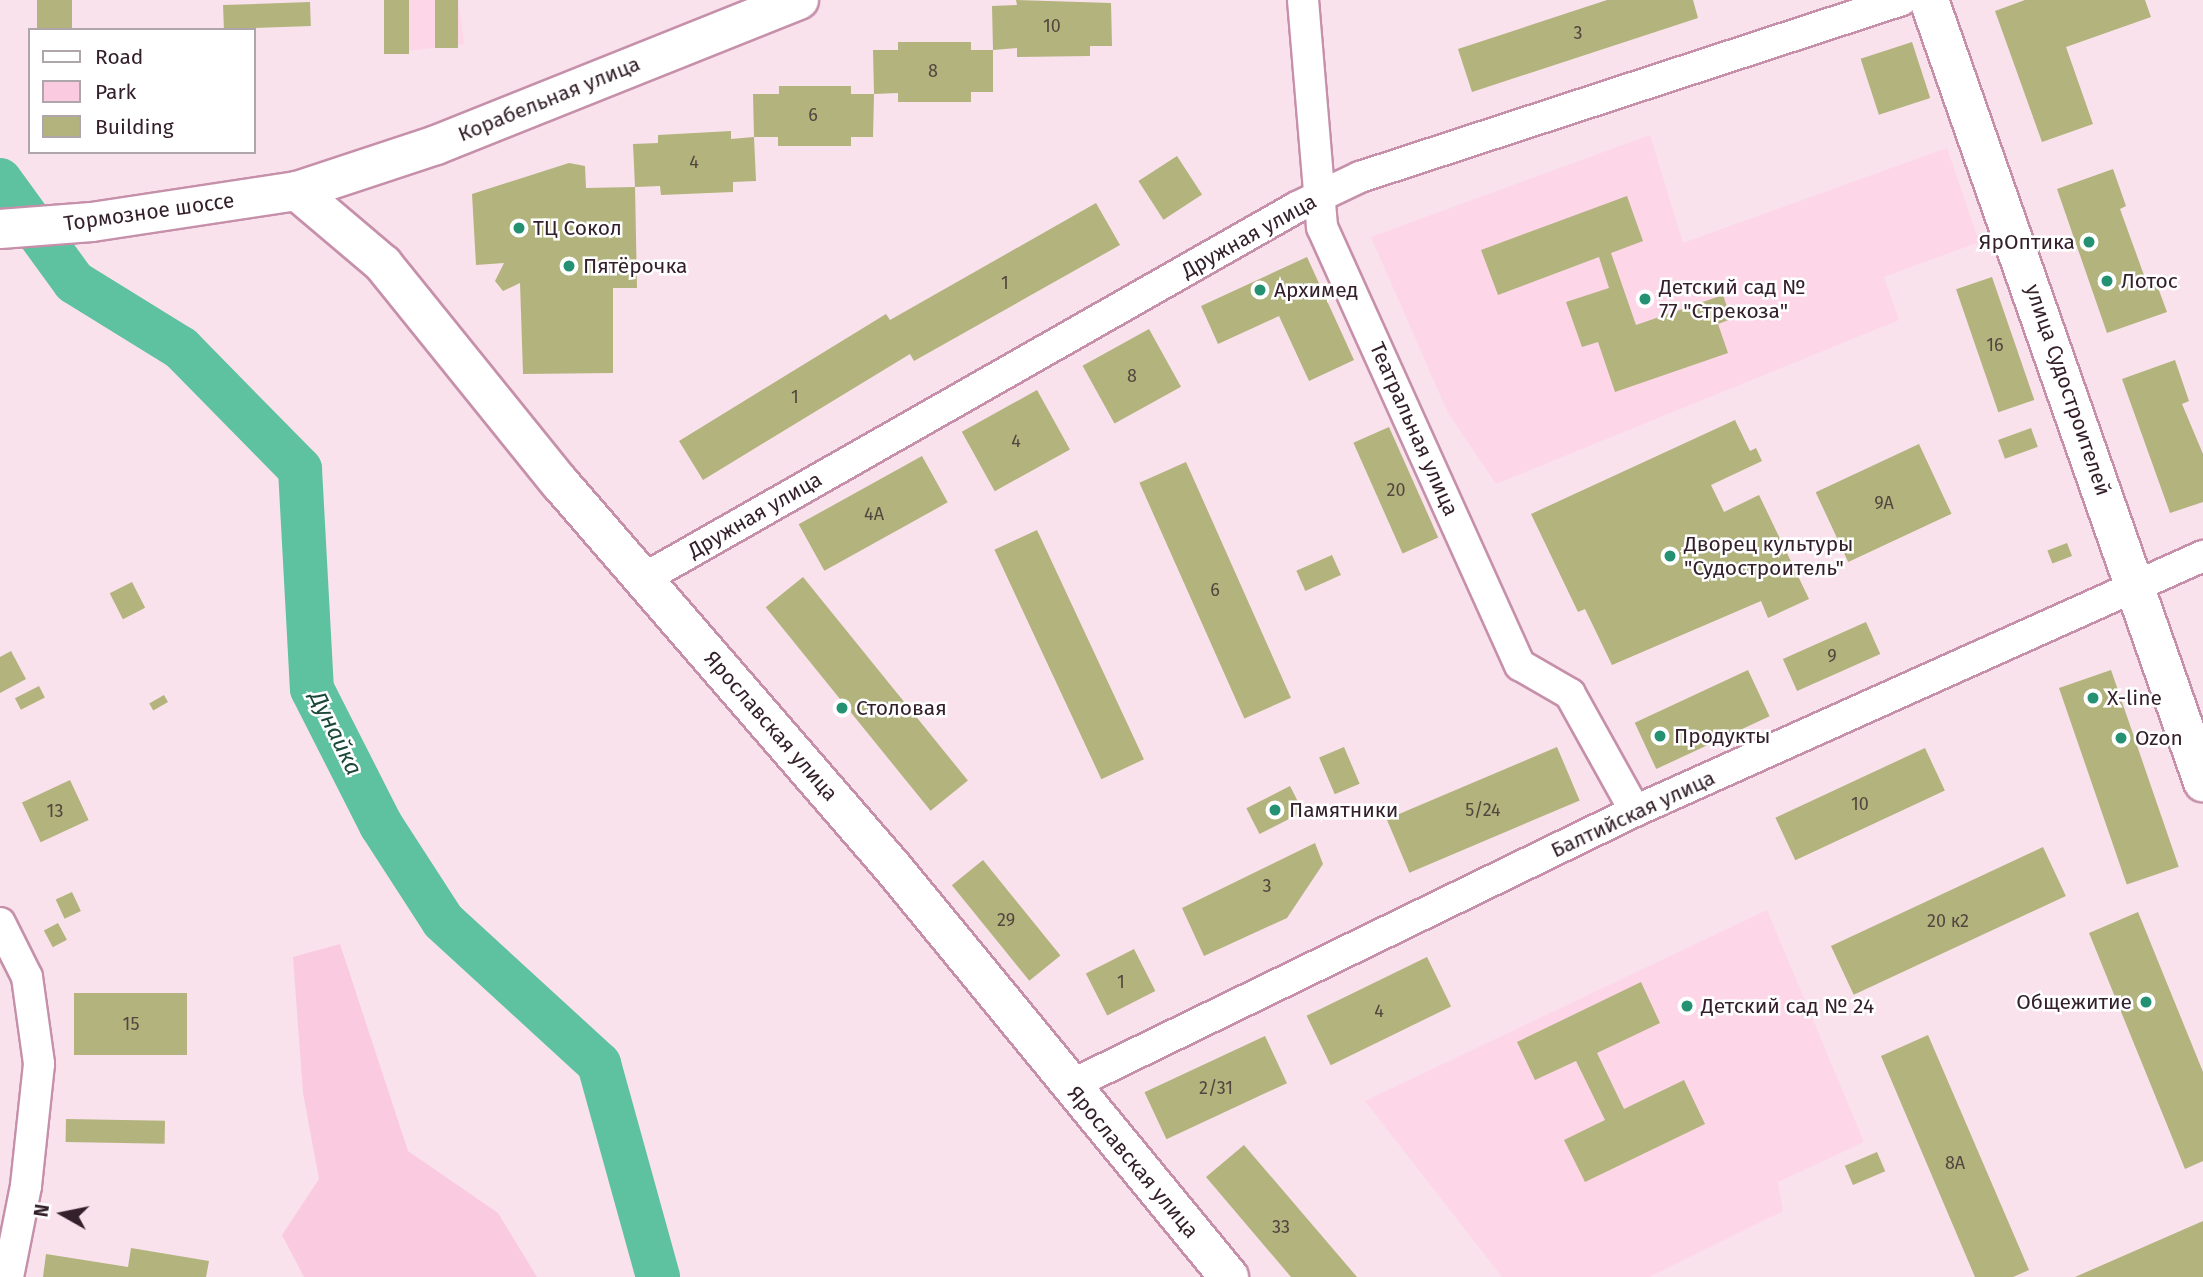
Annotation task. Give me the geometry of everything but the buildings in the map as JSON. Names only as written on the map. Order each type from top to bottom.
[{"type":"street","name":"Корабельная улица","points":[[297,191],[436,145],[799,0]]},
{"type":"street","name":"Театральная улица","points":[[1303,0],[1317,198],[1322,227],[1520,665],[1570,695],[1635,811]]},
{"type":"street","name":"Дружная улица","points":[[643,579],[1317,198],[1360,177],[1902,0]]},
{"type":"street","name":"улица Судостроителей","points":[[1929,0],[2203,782]]},
{"type":"street","name":"Тормозное шоссе","points":[[2,229],[92,222],[297,191]]},
{"type":"street","name":"Ярославская улица","points":[[297,191],[383,264],[643,579],[894,869],[1069,1086],[1229,1277]]},
{"type":"street","name":"Балтийская улица","points":[[1069,1086],[1635,811],[2203,556]]},
{"type":"street","points":[[0,923],[27,977],[39,1064],[26,1186],[8,1277]]},
{"type":"shaded area","points":[[384,0],[458,0],[464,44],[392,53]]},
{"type":"shaded area","name":"Детский сад № 77 \"Стрекоза\"","points":[[1650,135],[1683,243],[1947,148],[1979,242],[1884,277],[1899,320],[1496,484],[1448,413],[1371,237]]},
{"type":"shaded area","name":"Детский сад № 24","points":[[1767,910],[1864,1142],[1778,1182],[1783,1211],[1649,1277],[1502,1277],[1365,1101]]},
{"type":"green space","points":[[340,944],[408,1151],[498,1213],[537,1277],[304,1277],[282,1235],[319,1179],[303,1093],[293,957]]},
{"type":"waterway","name":"Дунайка","points":[[0,180],[74,282],[181,348],[300,469],[312,689],[381,825],[443,921],[599,1064],[658,1277]]},
{"type":"place","name":"ТЦ Сокол","points":[[519,228]]},
{"type":"place","name":"ЯрОптика","points":[[2089,242]]},
{"type":"place","name":"Пятёрочка","points":[[569,266]]},
{"type":"place","name":"Лотос","points":[[2107,281]]},
{"type":"place","name":"Архимед","points":[[1260,290]]},
{"type":"place","name":"Детский сад № 77 \"Стрекоза\"","points":[[1645,299]]},
{"type":"place","name":"Дворец культуры \"Судостроитель\"","points":[[1670,556]]},
{"type":"place","name":"X-line","points":[[2093,698]]},
{"type":"place","name":"Столовая","points":[[842,708]]},
{"type":"place","name":"Продукты","points":[[1660,736]]},
{"type":"place","name":"Ozon","points":[[2121,738]]},
{"type":"place","name":"Памятники","points":[[1275,810]]},
{"type":"place","name":"Общежитие","points":[[2146,1002]]},
{"type":"place","name":"Детский сад № 24","points":[[1687,1006]]}]
